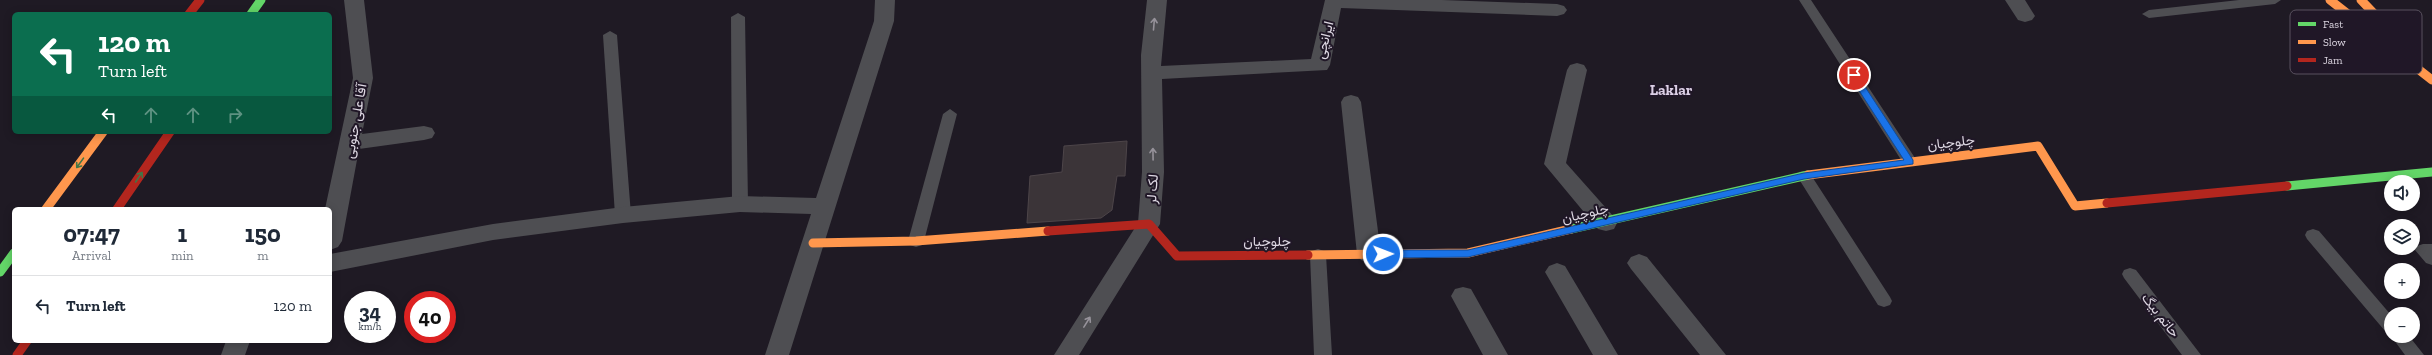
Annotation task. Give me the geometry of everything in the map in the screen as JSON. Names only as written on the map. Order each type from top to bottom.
[{"type":"street","points":[[191,12],[200,0]]},
{"type":"street","points":[[252,12],[261,0]]},
{"type":"street","name":"آقا علی جنوبی","points":[[332,232],[363,78],[354,0]]},
{"type":"street","points":[[777,355],[884,21],[885,0]]},
{"type":"street","name":"لک لر","points":[[1066,355],[1149,224],[1153,172],[1152,73],[1157,0]]},
{"type":"street","points":[[2330,0],[2343,10]]},
{"type":"street","points":[[2361,0],[2370,10]]},
{"type":"street","name":"ایرانچی","points":[[1152,73],[1320,65],[1333,2],[1558,10]]},
{"type":"street","points":[[2422,64],[2432,75]]},
{"type":"street","points":[[1577,70],[1555,164],[1606,223]]},
{"type":"street","points":[[2422,72],[2432,80]]},
{"type":"street","points":[[1351,102],[1369,254]]},
{"type":"street","points":[[351,143],[424,133]]},
{"type":"street","points":[[47,207],[102,134]]},
{"type":"street","points":[[118,207],[169,134]]},
{"type":"street","name":"چلوچیان","points":[[1149,224],[1177,256],[1468,253],[1606,223],[1804,176],[2038,146],[2075,206],[2432,172]]},
{"type":"street","points":[[332,263],[494,232],[623,215],[740,204],[825,206]]},
{"type":"street","points":[[813,243],[916,241],[1149,224]]},
{"type":"street","points":[[0,272],[12,256]]},
{"type":"street","points":[[1639,263],[1714,355]]},
{"type":"street","points":[[1557,272],[1606,355]]},
{"type":"street","points":[[1463,296],[1496,355]]},
{"type":"street","points":[[17,355],[25,343]]},
{"type":"street","points":[[233,355],[237,343]]},
{"type":"lane","points":[[1805,0],[1910,162]]},
{"type":"lane","points":[[2149,14],[2275,0]]},
{"type":"lane","points":[[738,17],[740,204]]},
{"type":"lane","points":[[610,35],[623,215]]},
{"type":"lane","points":[[916,241],[950,114]]},
{"type":"lane","points":[[1804,176],[1884,301]]},
{"type":"lane","points":[[2313,235],[2384,318]]},
{"type":"lane","points":[[2432,250],[2423,250],[2432,259]]},
{"type":"lane","points":[[1318,255],[1322,355]]},
{"type":"lane","name":"حاتم بیگ","points":[[2130,274],[2192,355]]},
{"type":"lane","points":[[2405,343],[2415,355]]},
{"type":"building","points":[[1127,141],[1125,176],[1117,176],[1112,210],[1101,218],[1027,223],[1030,176],[1062,172],[1064,146]]},
{"type":"traffic: fast","points":[[252,12],[261,0]]},
{"type":"traffic: fast","points":[[2287,186],[2432,172]]},
{"type":"traffic: fast","points":[[1571,229],[1808,175]]},
{"type":"traffic: fast","points":[[0,272],[12,256]]},
{"type":"traffic: slow","points":[[2330,0],[2343,10]]},
{"type":"traffic: slow","points":[[2361,0],[2371,10]]},
{"type":"traffic: slow","points":[[2422,72],[2432,80]]},
{"type":"traffic: slow","points":[[47,207],[102,134]]},
{"type":"traffic: slow","points":[[1808,175],[2038,146],[2075,206],[2107,203]]},
{"type":"traffic: slow","points":[[1308,255],[1468,253],[1571,229]]},
{"type":"traffic: slow","points":[[813,243],[916,241],[1048,231]]},
{"type":"traffic: jam","points":[[191,12],[200,0]]},
{"type":"traffic: jam","points":[[118,207],[169,134]]},
{"type":"traffic: jam","points":[[2107,203],[2287,186]]},
{"type":"traffic: jam","points":[[1048,231],[1149,224],[1177,256],[1308,255]]},
{"type":"traffic: jam","points":[[17,355],[26,343]]},
{"type":"district","name":"Laklar","points":[[1671,90]]},
{"type":"route","points":[[1383,254],[1468,253],[1606,223],[1804,176],[1910,162],[1854,75]]}]
